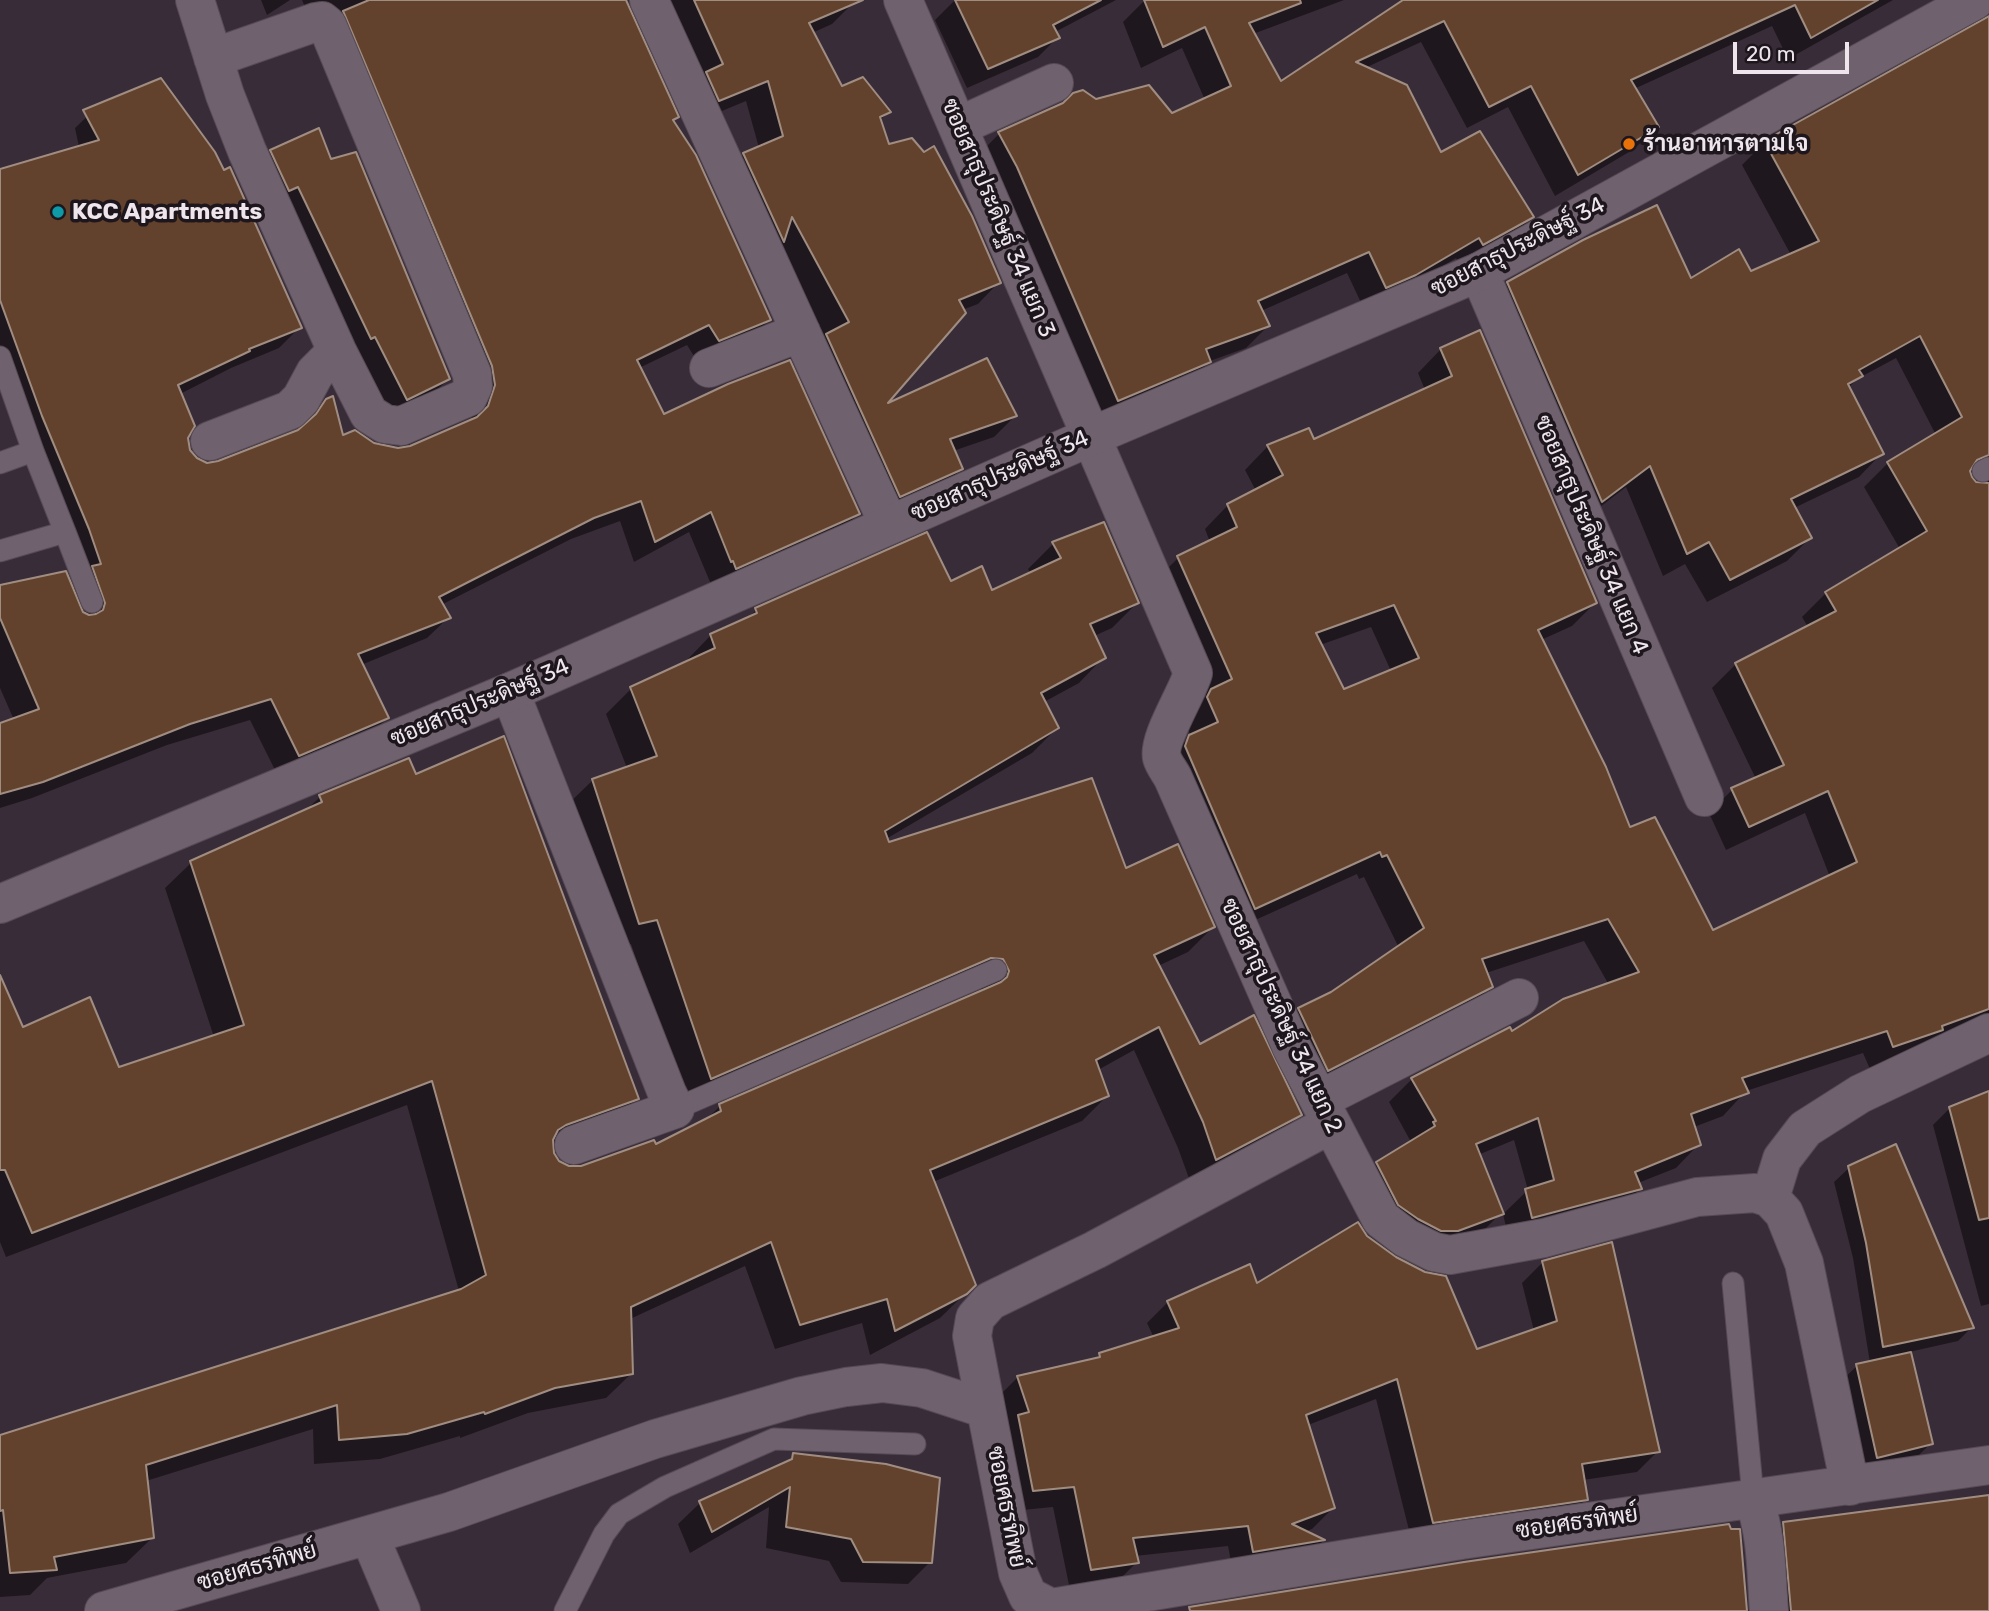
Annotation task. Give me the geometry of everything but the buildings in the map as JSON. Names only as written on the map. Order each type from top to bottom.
[{"type":"street","points":[[195,0],[213,58],[247,151],[337,351],[369,414],[385,424],[401,426],[468,397],[473,386],[472,374],[327,25],[322,21],[316,22],[213,58]]},
{"type":"street","points":[[649,0],[889,525]]},
{"type":"street","name":"ซอยสาธุประดิษฐ์ 34 แยก 3","points":[[903,0],[1059,358],[1090,437]]},
{"type":"street","name":"ซอยสาธุประดิษฐ์ 34","points":[[0,904],[510,692],[1090,437],[1479,272],[1974,0]]},
{"type":"street","points":[[959,126],[1054,83]]},
{"type":"street","name":"ซอยสาธุประดิษฐ์ 34 แยก 4","points":[[1479,272],[1704,797]]},
{"type":"street","points":[[709,368],[801,332]]},
{"type":"street","points":[[210,441],[290,411],[301,399],[315,373],[337,351]]},
{"type":"street","name":"ซอยสาธุประดิษฐ์ 34 แยก 2","points":[[1090,437],[1193,673],[1185,697],[1165,734],[1161,756],[1292,1048],[1381,1219],[1406,1238],[1434,1252],[1450,1255],[1544,1238],[1697,1197],[1755,1193],[1770,1198]]},
{"type":"street","points":[[510,692],[667,1093],[676,1109],[574,1145]]},
{"type":"street","points":[[986,1409],[972,1336],[975,1318],[990,1301],[1095,1250],[1520,998]]},
{"type":"street","points":[[1850,1486],[1804,1263],[1784,1213],[1770,1198],[1782,1159],[1805,1129],[1860,1094],[1989,1033]]},
{"type":"street","name":"ซอยศธรทิพย์","points":[[104,1611],[449,1512],[655,1439],[813,1394],[882,1383],[922,1388],[986,1409],[1018,1573],[1028,1597],[1051,1608],[1461,1540],[1989,1465]]},
{"type":"street","points":[[1753,1497],[1759,1512],[1762,1533],[1769,1611]]},
{"type":"street","points":[[369,1535],[401,1611]]},
{"type":"lane","points":[[0,357],[33,451],[92,602]]},
{"type":"lane","points":[[0,463],[33,451]]},
{"type":"lane","points":[[0,551],[65,532]]},
{"type":"lane","points":[[676,1109],[996,970]]},
{"type":"lane","points":[[1733,1283],[1753,1497]]},
{"type":"lane","points":[[565,1611],[604,1534],[619,1514],[665,1487],[774,1439],[915,1444]]},
{"type":"place","name":"ร้านอาหารตามใจ","points":[[1629,144]]},
{"type":"place","name":"KCC Apartments","points":[[58,212]]}]
